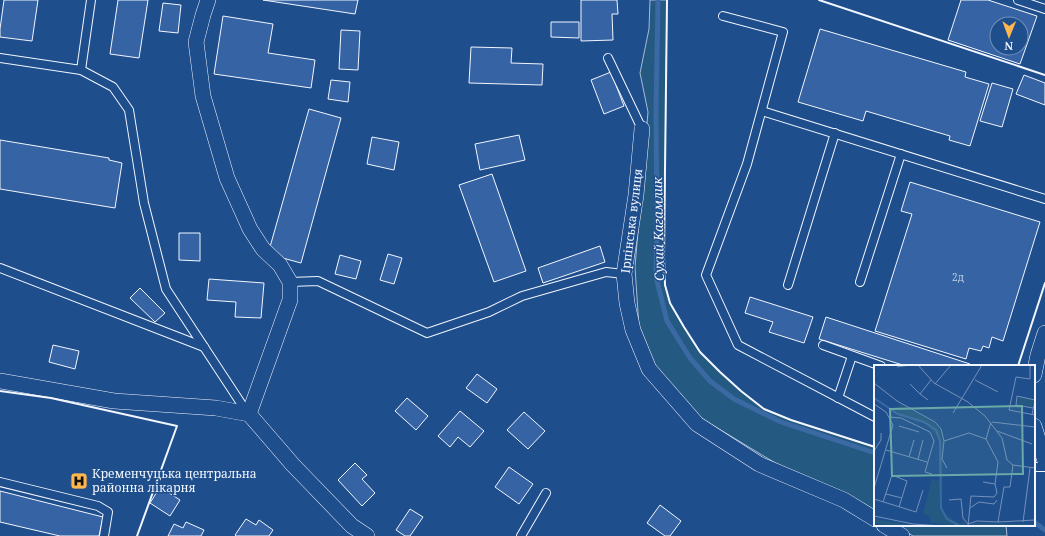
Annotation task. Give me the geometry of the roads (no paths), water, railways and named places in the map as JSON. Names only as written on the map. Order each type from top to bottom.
[{"type":"street","points":[[208,0],[196,42],[203,96],[227,178],[250,229],[263,249],[280,265],[290,282],[290,300],[249,414]]},
{"type":"street","name":"Ірпінська вулиця","points":[[642,129],[636,195],[624,274],[627,303],[633,330],[648,369],[697,424],[759,464],[844,500],[874,519]]},
{"type":"street","points":[[1035,370],[1045,333]]},
{"type":"street","points":[[0,381],[114,401],[216,408],[249,414],[293,466],[352,526],[367,536]]},
{"type":"street","points":[[1035,429],[1045,461]]},
{"type":"street","points":[[886,526],[902,536]]},
{"type":"lane","points":[[81,70],[91,0]]},
{"type":"lane","points":[[1018,0],[1045,9]]},
{"type":"lane","points":[[724,16],[783,32],[747,164],[706,275],[738,345],[874,416]]},
{"type":"lane","points":[[0,58],[81,70],[113,87],[129,110],[144,203],[166,289],[249,414]]},
{"type":"lane","points":[[608,58],[642,129]]},
{"type":"lane","points":[[762,111],[1045,199]]},
{"type":"lane","points":[[788,285],[835,133]]},
{"type":"lane","points":[[860,282],[901,154]]},
{"type":"lane","points":[[0,268],[204,347]]},
{"type":"lane","points":[[290,282],[318,281],[428,333],[489,312],[522,296],[606,272],[624,274]]},
{"type":"lane","points":[[823,345],[878,365]]},
{"type":"lane","points":[[838,398],[852,356]]},
{"type":"lane","points":[[0,482],[98,506],[108,512],[104,536]]},
{"type":"lane","points":[[521,536],[546,493]]},
{"type":"waterway","name":"Сухий Кагамлик","points":[[658,0],[656,110],[656,277],[667,321],[690,358],[710,381],[734,399],[781,422],[874,453]]},
{"type":"waterway","name":"Сухий Кагамлик","points":[[1035,523],[1045,530]]},
{"type":"place","name":"Кременчуцька центральна районна лікарня","points":[[79,481]]}]
